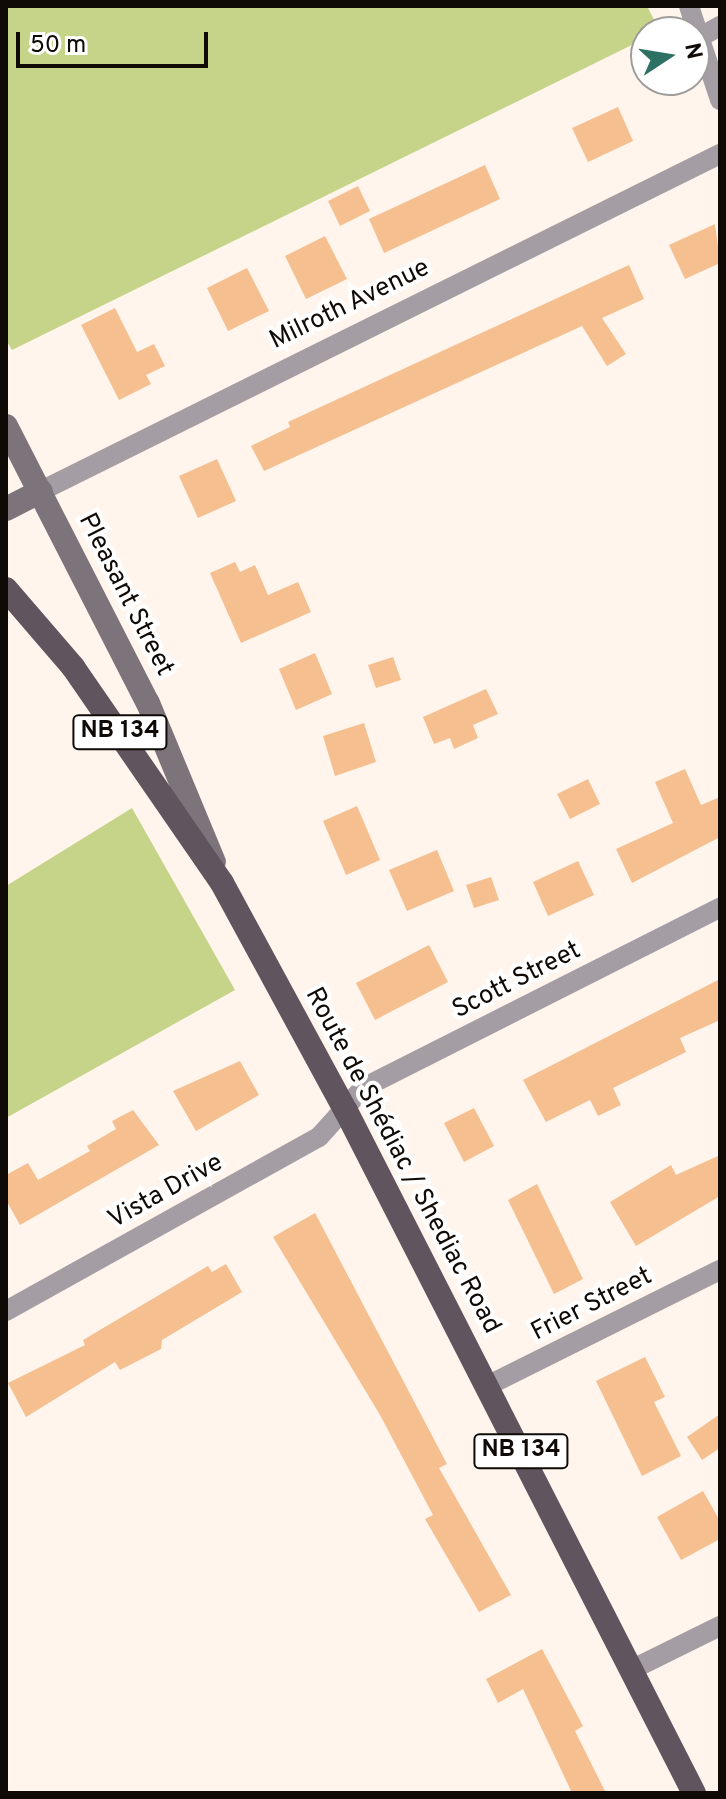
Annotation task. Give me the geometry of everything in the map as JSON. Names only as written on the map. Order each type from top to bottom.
[{"type":"main road","name":"Route de Shédiac / Shediac Road","points":[[6,589],[73,667],[222,883],[346,1111],[694,1793]]},
{"type":"street","points":[[689,6],[711,31],[720,100]]},
{"type":"street","name":"Milroth Avenue","points":[[6,509],[720,154]]},
{"type":"street","name":"Pleasant Street","points":[[6,426],[148,703],[222,883]]},
{"type":"street","name":"Scott Street","points":[[346,1111],[363,1088],[720,908]]},
{"type":"street","name":"Vista Drive","points":[[6,1311],[319,1137],[346,1111]]},
{"type":"street","name":"Frier Street","points":[[487,1386],[720,1270]]},
{"type":"street","points":[[633,1669],[720,1626]]},
{"type":"green space","points":[[6,6],[647,6],[652,16],[630,16],[630,46],[12,350],[6,340]]},
{"type":"green space","points":[[132,808],[235,990],[6,1118],[6,886]]},
{"type":"building","points":[[618,107],[633,141],[588,162],[572,128]]},
{"type":"building","points":[[485,165],[500,199],[384,253],[369,219]]},
{"type":"building","points":[[358,186],[370,211],[340,226],[328,201]]},
{"type":"building","points":[[715,224],[720,263],[685,279],[669,245]]},
{"type":"building","points":[[325,236],[347,279],[306,299],[285,256]]},
{"type":"building","points":[[629,265],[644,299],[602,318],[626,354],[607,366],[582,326],[264,471],[251,446],[290,427],[288,422]]},
{"type":"building","points":[[247,268],[269,311],[228,331],[207,288]]},
{"type":"building","points":[[115,308],[137,352],[154,344],[165,366],[146,375],[151,384],[119,400],[81,325]]},
{"type":"building","points":[[217,459],[236,501],[198,518],[179,476]]},
{"type":"building","points":[[235,562],[240,572],[255,565],[268,595],[298,582],[311,612],[241,643],[210,573]]},
{"type":"building","points":[[315,653],[332,694],[296,710],[279,669]]},
{"type":"building","points":[[393,657],[401,680],[376,688],[368,665]]},
{"type":"building","points":[[486,689],[498,714],[473,725],[478,738],[454,749],[450,738],[434,744],[423,717]]},
{"type":"building","points":[[364,723],[376,762],[335,776],[323,736]]},
{"type":"building","points":[[685,769],[701,805],[720,797],[720,837],[632,883],[616,849],[673,823],[655,782]]},
{"type":"building","points":[[588,779],[600,804],[570,819],[557,794]]},
{"type":"building","points":[[357,806],[380,860],[346,875],[323,821]]},
{"type":"building","points":[[437,850],[454,891],[407,911],[389,870]]},
{"type":"building","points":[[578,861],[594,895],[548,916],[533,882]]},
{"type":"building","points":[[491,877],[499,900],[474,908],[466,885]]},
{"type":"building","points":[[429,945],[448,982],[375,1020],[356,983]]},
{"type":"building","points":[[720,979],[720,1020],[680,1038],[686,1052],[613,1088],[621,1105],[598,1116],[590,1100],[546,1122],[523,1080]]},
{"type":"building","points":[[240,1061],[259,1095],[196,1131],[173,1091]]},
{"type":"building","points":[[474,1108],[494,1146],[464,1162],[444,1123]]},
{"type":"building","points":[[133,1110],[159,1145],[20,1225],[6,1200],[6,1175],[28,1163],[38,1180],[90,1151],[87,1146],[116,1129],[112,1121]]},
{"type":"building","points":[[720,1155],[720,1196],[636,1246],[610,1202],[671,1165],[676,1175]]},
{"type":"building","points":[[537,1184],[583,1279],[554,1294],[508,1200]]},
{"type":"building","points":[[315,1213],[447,1464],[439,1468],[511,1595],[479,1612],[425,1519],[433,1515],[380,1415],[273,1237]]},
{"type":"building","points":[[226,1264],[242,1292],[162,1340],[161,1349],[120,1370],[115,1362],[26,1417],[8,1383],[85,1345],[83,1340],[208,1266],[212,1272]]},
{"type":"building","points":[[645,1357],[665,1397],[654,1402],[681,1456],[642,1476],[596,1381]]},
{"type":"building","points":[[720,1414],[720,1448],[702,1460],[687,1437]]},
{"type":"building","points":[[703,1491],[720,1521],[720,1539],[681,1560],[657,1517]]},
{"type":"building","points":[[542,1649],[583,1726],[575,1731],[606,1793],[572,1793],[523,1689],[498,1703],[486,1679]]}]
